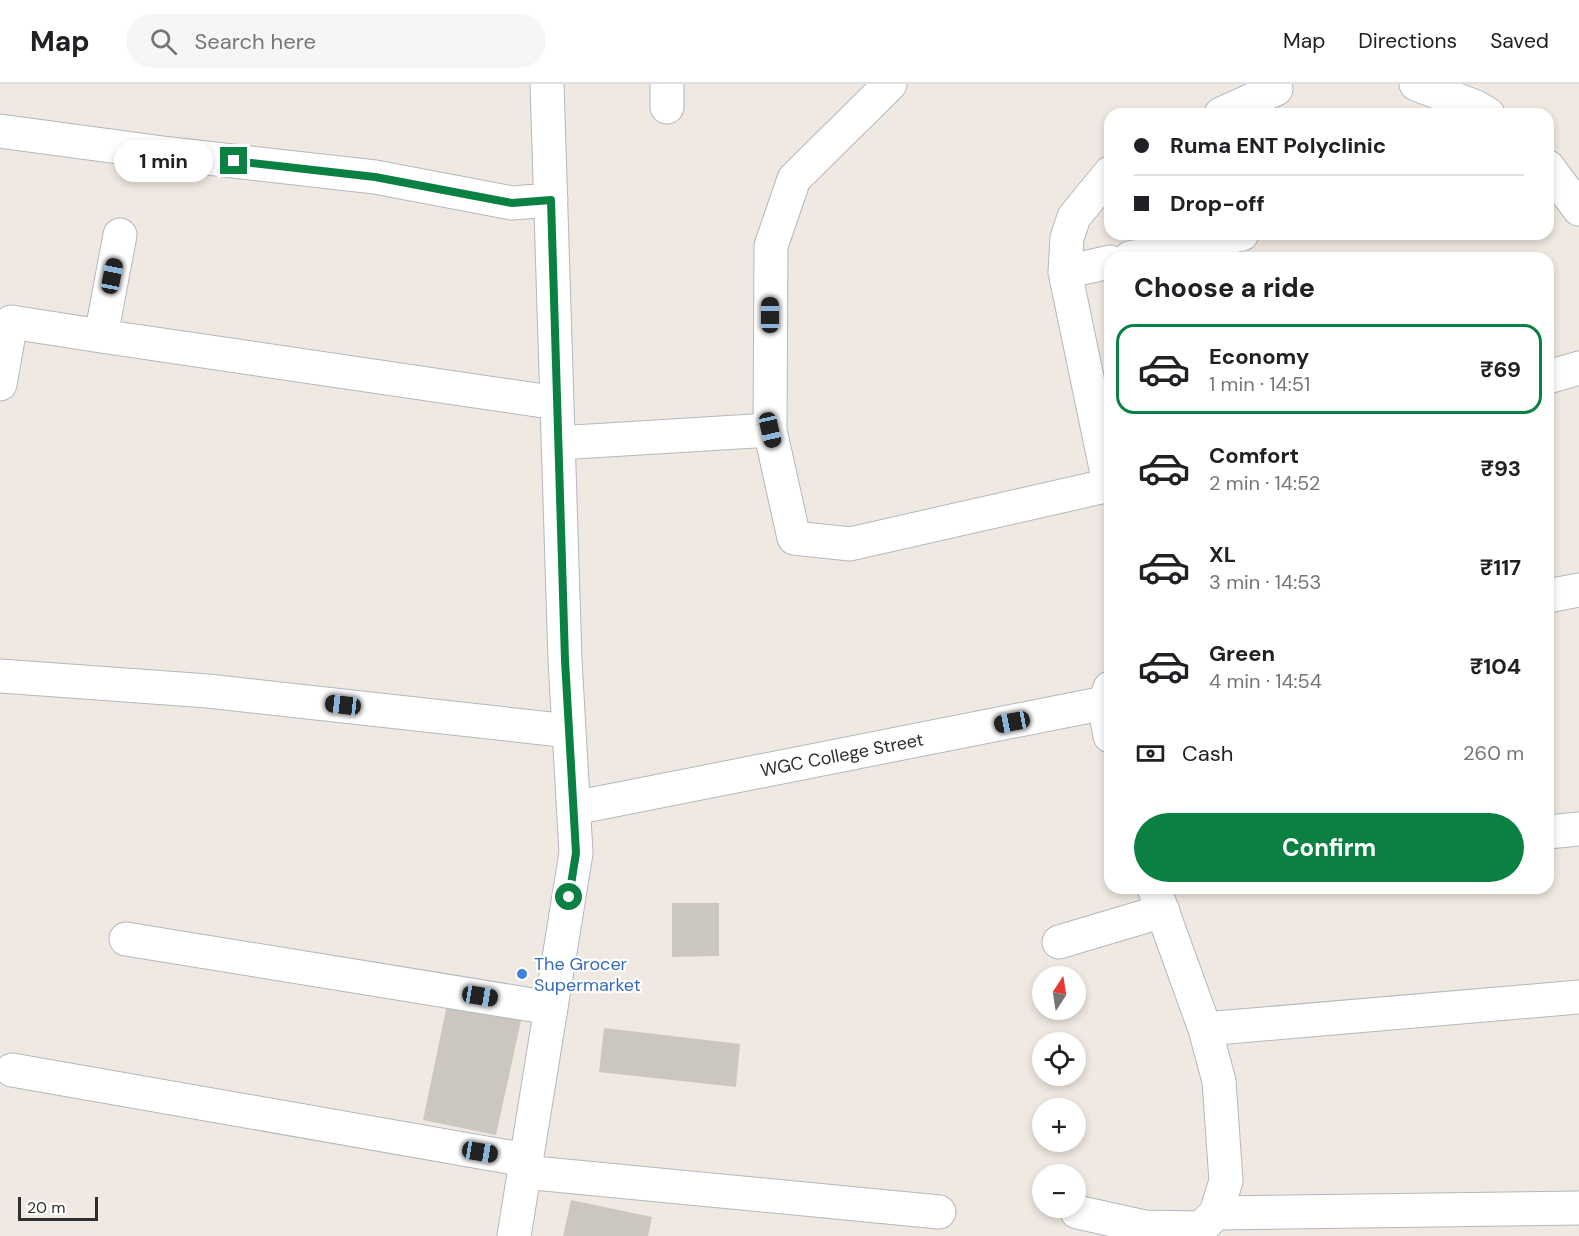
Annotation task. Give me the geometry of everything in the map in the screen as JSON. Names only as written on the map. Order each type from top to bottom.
[{"type":"street","points":[[514,1236],[576,853],[558,443],[547,84]]},
{"type":"street","points":[[890,84],[794,179],[771,246],[770,430],[794,538],[850,544],[1104,487]]},
{"type":"street","points":[[1416,84],[1478,108]]},
{"type":"street","points":[[1234,108],[1281,86]]},
{"type":"street","points":[[0,131],[164,153],[375,177],[512,203],[551,200]]},
{"type":"street","points":[[1554,175],[1579,209]]},
{"type":"street","points":[[1104,180],[1074,217],[1066,238],[1065,272],[1104,457]]},
{"type":"street","points":[[101,336],[120,235]]},
{"type":"street","points":[[1158,252],[1214,240]]},
{"type":"street","points":[[1065,272],[1104,263]]},
{"type":"street","points":[[0,384],[5,322],[557,403]]},
{"type":"street","points":[[1554,376],[1579,368]]},
{"type":"street","points":[[558,443],[770,430]]},
{"type":"street","points":[[1554,595],[1579,590]]},
{"type":"street","points":[[0,676],[208,690],[569,731]]},
{"type":"street","name":"WGC College Street","points":[[573,808],[1104,699]]},
{"type":"street","points":[[1554,831],[1579,829]]},
{"type":"street","points":[[1059,942],[1158,900],[1205,1029],[1219,1081],[1226,1181],[1216,1213],[1201,1228],[1145,1232],[1086,1215]]},
{"type":"street","points":[[126,939],[551,1008]]},
{"type":"street","points":[[1205,1029],[1579,997]]},
{"type":"street","points":[[12,1070],[525,1166],[939,1212]]},
{"type":"street","points":[[1216,1213],[1579,1208]]},
{"type":"building","points":[[672,903],[719,903],[719,956],[672,957]]},
{"type":"building","points":[[448,1000],[522,1016],[496,1135],[423,1120]]},
{"type":"building","points":[[604,1028],[740,1044],[736,1087],[599,1072]]},
{"type":"building","points":[[571,1200],[652,1217],[648,1236],[563,1236]]},
{"type":"place","name":"The Grocer Supermarket","points":[[522,974]]},
{"type":"route","points":[[234,161],[375,177],[512,203],[551,200],[565,660],[576,853],[569,897]]}]
